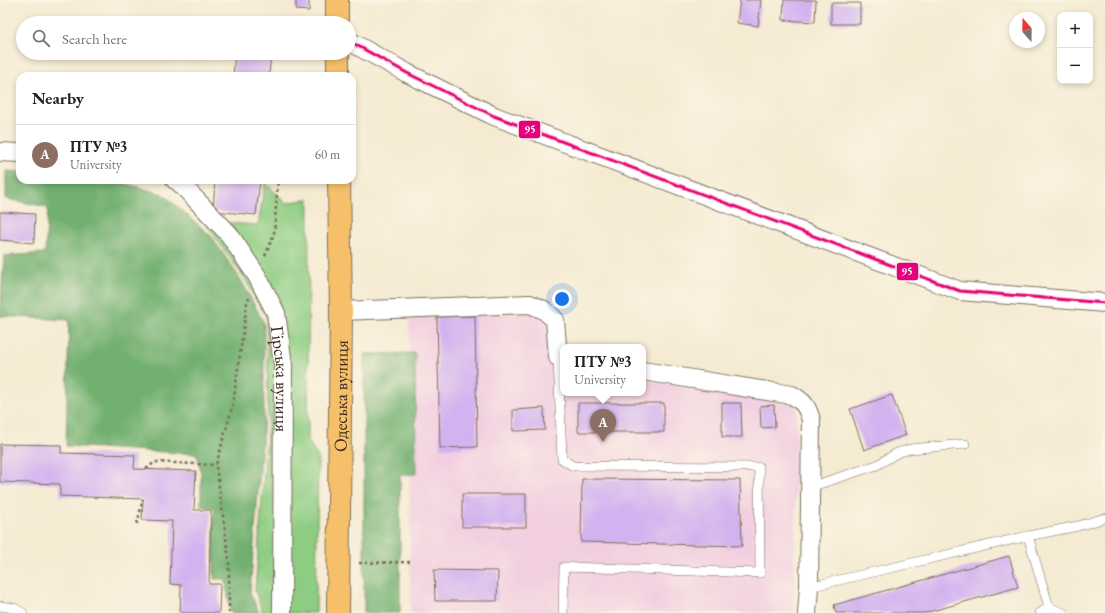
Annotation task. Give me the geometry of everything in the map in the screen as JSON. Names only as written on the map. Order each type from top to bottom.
[{"type":"main road","points":[[337,0],[337,16]]},
{"type":"main road","points":[[338,60],[338,72]]},
{"type":"main road","name":"Одеська вулиця","points":[[338,613],[341,311],[339,184]]},
{"type":"street","points":[[356,45],[407,73],[494,116],[960,291],[1105,303]]},
{"type":"street","points":[[0,152],[16,153]]},
{"type":"street","name":"Гірська вулиця","points":[[181,184],[229,234],[257,276],[276,312],[283,365],[282,613]]},
{"type":"street","points":[[341,311],[530,304],[544,310],[555,320],[560,358]]},
{"type":"street","points":[[646,371],[792,395],[801,400],[808,409],[810,420],[810,487],[809,587],[807,613]]},
{"type":"lane","points":[[561,396],[562,459],[573,466],[759,467],[760,573],[564,566],[563,613]]},
{"type":"lane","points":[[810,487],[877,465],[910,449],[965,444]]},
{"type":"lane","points":[[809,587],[1028,536],[1078,526],[1105,518]]},
{"type":"lane","points":[[1028,536],[1049,607]]},
{"type":"lane","points":[[0,606],[14,608],[23,613]]},
{"type":"lane","points":[[1040,613],[1049,607]]},
{"type":"lane","points":[[1049,607],[1063,613]]},
{"type":"path","points":[[229,613],[229,560],[216,465],[233,404],[247,303],[274,234],[278,184]]},
{"type":"path","points":[[146,469],[155,462],[216,465]]},
{"type":"path","points":[[137,524],[143,499]]},
{"type":"path","points":[[359,563],[410,562]]},
{"type":"shaded area","points":[[531,312],[549,324],[552,365],[560,366],[560,396],[646,396],[646,380],[797,405],[794,613],[410,613],[409,317]]},
{"type":"green space","points":[[6,171],[16,172],[16,184],[127,184],[163,194],[211,236],[241,280],[264,323],[264,420],[250,592],[259,613],[231,613],[225,579],[214,579],[214,507],[201,507],[201,474],[197,454],[66,446],[69,320],[0,316],[4,256],[45,253],[48,207],[6,199]]},
{"type":"green space","points":[[265,184],[267,184],[286,203],[309,199],[308,441],[318,457],[316,613],[263,613],[255,591],[268,421],[267,319],[245,279],[204,221],[258,225]]},
{"type":"green space","points":[[415,353],[416,474],[400,475],[400,613],[364,613],[364,354]]},
{"type":"building","points":[[296,0],[309,0],[309,11],[296,10]]},
{"type":"building","points":[[740,0],[761,0],[758,26],[737,23]]},
{"type":"building","points":[[784,0],[816,0],[815,22],[783,20]]},
{"type":"building","points":[[831,3],[860,3],[860,24],[831,24]]},
{"type":"building","points":[[234,60],[270,60],[269,72],[233,72]]},
{"type":"building","points":[[215,184],[260,184],[256,215],[213,211]]},
{"type":"building","points":[[0,212],[35,214],[34,243],[0,240]]},
{"type":"building","points":[[475,316],[477,447],[440,448],[437,317]]},
{"type":"building","points":[[892,395],[906,435],[864,450],[850,409]]},
{"type":"building","points":[[578,403],[664,403],[664,432],[578,432]]},
{"type":"building","points":[[722,403],[741,403],[742,437],[722,437]]},
{"type":"building","points":[[774,405],[775,427],[761,428],[760,406]]},
{"type":"building","points":[[544,408],[545,430],[513,431],[513,410]]},
{"type":"building","points":[[0,444],[61,445],[61,453],[135,455],[134,469],[196,471],[194,510],[211,510],[209,584],[220,584],[219,613],[180,613],[181,585],[170,584],[172,521],[142,520],[143,499],[60,496],[60,484],[0,482]]},
{"type":"building","points":[[582,479],[740,480],[742,546],[581,542]]},
{"type":"building","points":[[462,494],[526,494],[526,527],[462,527]]},
{"type":"building","points":[[1009,556],[1018,587],[925,613],[836,613],[834,605]]},
{"type":"building","points":[[434,570],[498,571],[497,601],[435,601]]},
{"type":"transit line","name":"95","points":[[356,45],[407,73],[494,116],[960,291],[1105,303]]},
{"type":"place","name":"ПТУ №3","points":[[603,442]]}]
